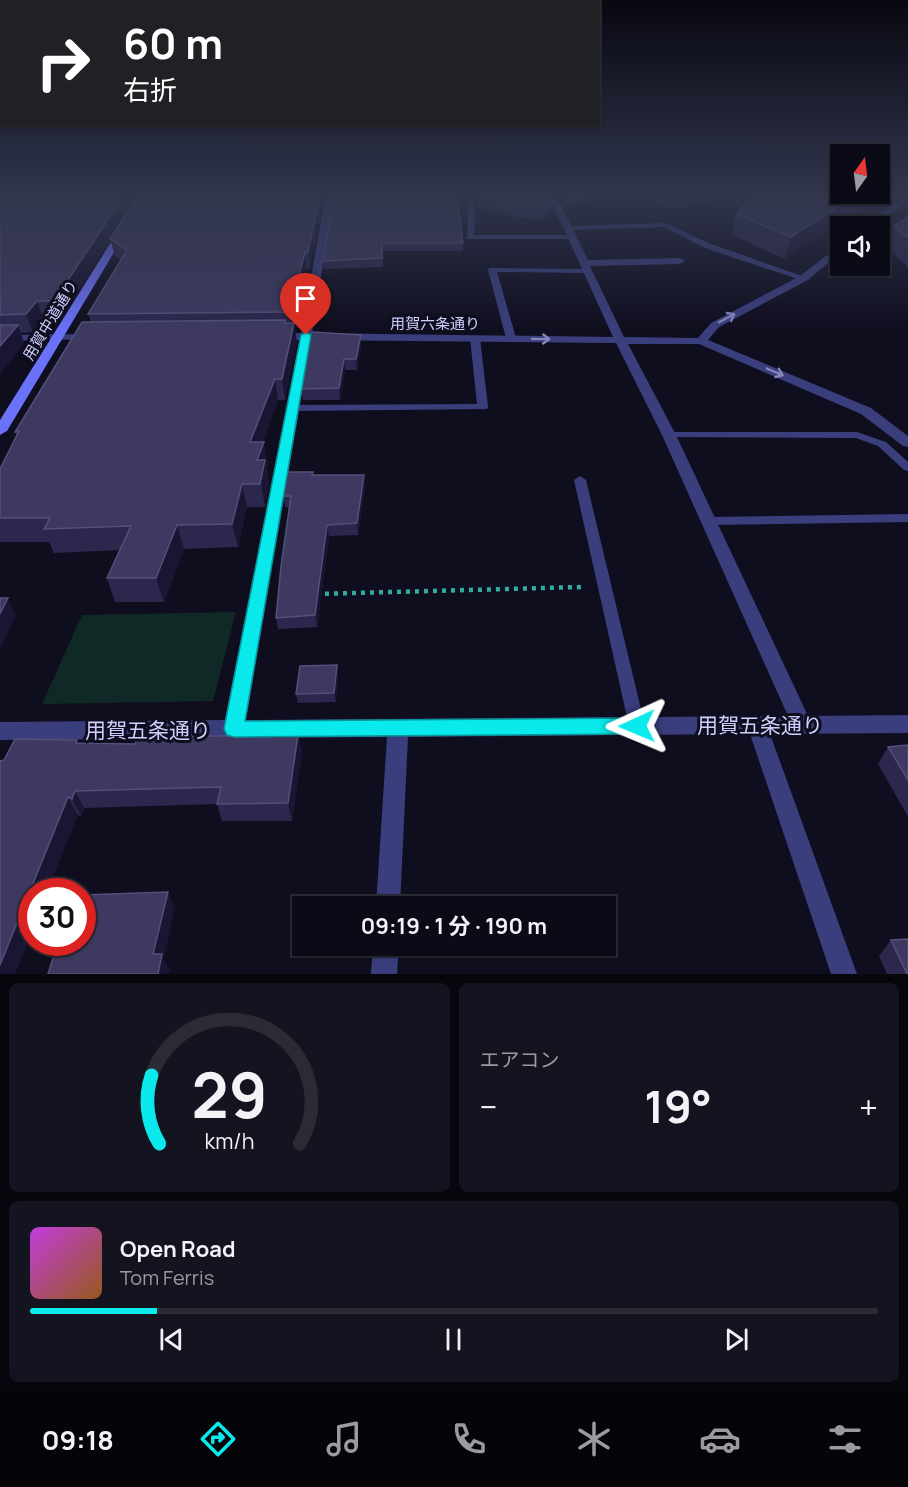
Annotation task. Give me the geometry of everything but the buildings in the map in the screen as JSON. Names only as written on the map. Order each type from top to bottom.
[{"type":"street","name":"用賀中道通り","points":[[2,425],[117,239]]},
{"type":"street","points":[[234,729],[294,408],[322,239]]},
{"type":"street","points":[[574,239],[620,340],[669,435],[802,725]]},
{"type":"street","points":[[830,256],[804,278],[715,325],[702,341],[866,411],[908,443]]},
{"type":"street","points":[[586,267],[680,261]]},
{"type":"street","name":"用賀六条通り","points":[[260,336],[702,341]]},
{"type":"street","points":[[0,338],[111,337]]},
{"type":"street","name":"用賀五条通り","points":[[0,731],[398,730],[908,724]]},
{"type":"street","points":[[758,725],[844,974]]},
{"type":"street","points":[[389,896],[398,730]]},
{"type":"street","points":[[384,974],[385,956]]},
{"type":"lane","points":[[694,239],[804,278]]},
{"type":"lane","points":[[511,338],[492,270],[586,267]]},
{"type":"lane","points":[[294,408],[483,407],[475,338]]},
{"type":"lane","points":[[669,435],[857,435],[882,444],[908,468]]},
{"type":"lane","points":[[580,480],[637,726]]},
{"type":"lane","points":[[708,521],[908,518]]},
{"type":"path","points":[[306,594],[605,586]]},
{"type":"green space","points":[[236,612],[213,701],[42,704],[82,615]]},
{"type":"route","points":[[306,335],[234,729],[398,730],[637,726]]}]
